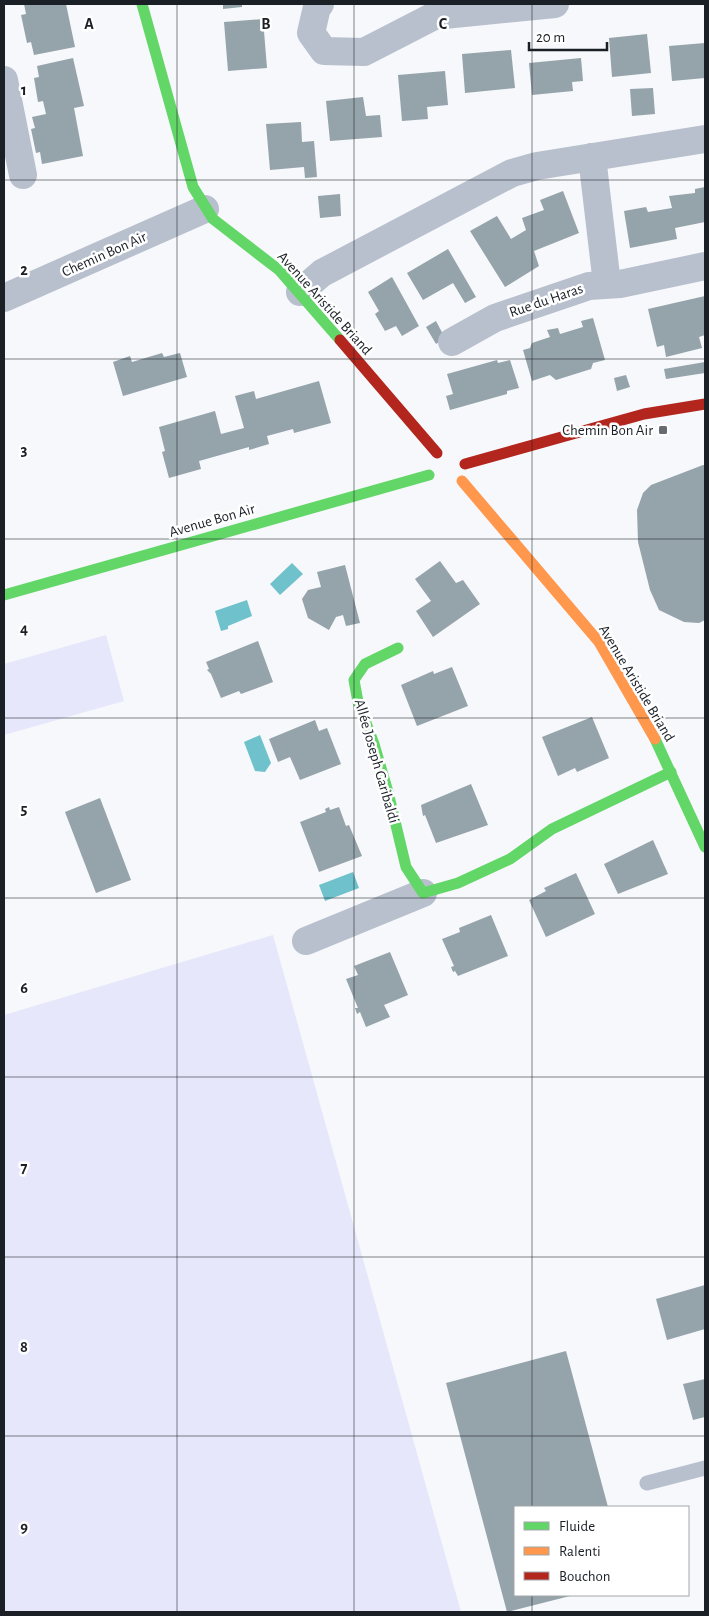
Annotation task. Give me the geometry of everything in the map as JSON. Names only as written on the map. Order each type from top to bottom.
[{"type":"street","name":"Avenue Aristide Briand","points":[[142,4],[194,187],[205,209],[213,219],[279,270],[448,452],[465,464]]},
{"type":"street","points":[[320,4],[317,7],[311,33],[324,51],[364,52],[434,16],[522,5],[555,4]]},
{"type":"street","points":[[4,80],[23,175]]},
{"type":"street","points":[[300,292],[322,272],[512,173],[537,166],[705,138]]},
{"type":"street","points":[[592,157],[608,284]]},
{"type":"street","name":"Chemin Bon Air","points":[[4,298],[205,209]]},
{"type":"street","name":"Rue du Haras","points":[[452,342],[495,318],[519,308],[589,286],[705,266]]},
{"type":"street","points":[[451,488],[462,481],[465,473],[465,464],[644,414],[705,404]]},
{"type":"street","name":"Avenue Bon Air","points":[[4,595],[432,479],[430,462],[448,452]]},
{"type":"street","name":"Avenue Aristide Briand","points":[[462,481],[599,642],[647,722],[705,847]]},
{"type":"street","name":"Allée Joseph Garibaldi","points":[[398,648],[365,664],[354,680],[358,702],[374,744],[388,792],[406,867],[423,893]]},
{"type":"street","points":[[306,941],[423,893],[458,883],[510,859],[552,829],[671,772]]},
{"type":"lane","points":[[647,1483],[705,1468]]},
{"type":"shaded area","points":[[106,635],[124,701],[4,735],[4,664]]},
{"type":"shaded area","points":[[273,935],[461,1612],[4,1612],[4,1015]]},
{"type":"water","points":[[292,563],[303,574],[280,595],[270,584]]},
{"type":"water","points":[[247,600],[252,616],[221,631],[215,611]]},
{"type":"water","points":[[260,735],[271,763],[265,772],[255,771],[244,742]]},
{"type":"water","points":[[353,872],[359,888],[325,901],[319,885]]},
{"type":"building","points":[[24,4],[66,4],[75,47],[34,55],[31,42],[27,43],[21,15],[26,14]]},
{"type":"building","points":[[223,4],[242,4],[242,7],[223,9]]},
{"type":"building","points":[[263,19],[267,68],[228,71],[224,22]]},
{"type":"building","points":[[647,34],[651,73],[612,77],[609,38]]},
{"type":"building","points":[[705,43],[705,78],[672,81],[669,46]]},
{"type":"building","points":[[511,50],[515,88],[465,93],[462,54]]},
{"type":"building","points":[[73,58],[84,106],[74,108],[83,156],[42,164],[40,152],[36,153],[31,129],[35,128],[32,117],[46,114],[43,101],[38,102],[34,78],[39,77],[37,66]]},
{"type":"building","points":[[581,58],[583,81],[572,82],[573,91],[532,95],[529,63]]},
{"type":"building","points":[[445,71],[448,105],[427,107],[428,119],[402,121],[398,75]]},
{"type":"building","points":[[653,88],[655,114],[632,116],[630,89]]},
{"type":"building","points":[[363,97],[366,116],[380,115],[382,137],[330,141],[326,101]]},
{"type":"building","points":[[301,122],[302,142],[314,141],[317,177],[305,178],[304,167],[270,170],[266,124]]},
{"type":"building","points":[[705,187],[705,222],[675,228],[677,239],[630,248],[624,211],[646,207],[648,212],[672,208],[669,196],[695,193],[695,189]]},
{"type":"building","points":[[563,191],[579,233],[534,251],[539,266],[505,287],[470,231],[497,216],[511,239],[526,230],[522,218],[544,210],[540,200]]},
{"type":"building","points":[[340,194],[341,216],[320,218],[318,196]]},
{"type":"building","points":[[448,249],[476,297],[465,303],[453,283],[423,300],[407,273]]},
{"type":"building","points":[[392,277],[419,326],[402,336],[396,326],[385,331],[375,314],[379,311],[368,292]]},
{"type":"building","points":[[705,296],[705,335],[699,337],[702,348],[666,357],[664,345],[657,347],[648,309]]},
{"type":"building","points":[[593,318],[605,360],[593,363],[591,369],[556,380],[550,375],[532,381],[523,350],[530,348],[532,343],[550,337],[547,330],[558,328],[560,334],[583,327],[581,321]]},
{"type":"building","points":[[436,321],[445,338],[436,344],[426,327]]},
{"type":"building","points":[[162,353],[164,357],[180,353],[187,377],[123,396],[113,362],[130,356],[132,362]]},
{"type":"building","points":[[497,360],[498,363],[510,360],[519,388],[507,391],[507,394],[450,410],[446,396],[453,394],[447,374]]},
{"type":"building","points":[[705,362],[705,373],[666,379],[664,369]]},
{"type":"building","points":[[626,375],[630,387],[617,391],[614,378]]},
{"type":"building","points":[[319,381],[331,423],[294,433],[293,429],[267,436],[269,444],[249,450],[249,447],[199,461],[201,469],[169,478],[162,452],[165,451],[159,427],[215,411],[221,434],[244,428],[235,396],[254,391],[256,399]]},
{"type":"building","points":[[705,465],[705,620],[699,623],[684,622],[659,610],[650,590],[638,542],[637,510],[643,493],[651,485]]},
{"type":"building","points":[[440,561],[456,583],[463,580],[480,604],[433,637],[416,611],[431,601],[415,579]]},
{"type":"building","points":[[345,565],[360,623],[346,626],[343,615],[336,617],[329,630],[308,618],[302,599],[308,590],[321,587],[317,572]]},
{"type":"building","points":[[258,641],[273,682],[241,694],[239,691],[221,698],[211,674],[207,670],[209,669],[206,662]]},
{"type":"building","points":[[452,667],[468,706],[417,726],[401,685],[433,671],[434,674]]},
{"type":"building","points":[[592,717],[609,758],[577,772],[575,768],[558,776],[542,737]]},
{"type":"building","points":[[315,720],[319,731],[327,728],[341,764],[300,780],[290,757],[278,762],[269,739]]},
{"type":"building","points":[[471,784],[488,825],[436,843],[425,815],[423,816],[421,805]]},
{"type":"building","points":[[100,798],[131,880],[96,893],[65,812]]},
{"type":"building","points":[[329,807],[330,810],[339,807],[346,826],[349,825],[362,856],[319,872],[300,822],[326,812],[325,809]]},
{"type":"building","points":[[653,840],[668,874],[618,894],[604,864]]},
{"type":"building","points":[[576,873],[595,914],[546,937],[529,900],[546,891],[544,888]]},
{"type":"building","points":[[491,915],[508,956],[458,976],[455,971],[453,972],[451,967],[454,966],[442,939],[460,932],[459,928]]},
{"type":"building","points":[[390,952],[408,995],[384,1005],[390,1017],[366,1027],[360,1012],[357,1014],[355,1008],[358,1008],[346,979],[358,975],[354,966]]},
{"type":"building","points":[[705,1285],[705,1329],[667,1340],[656,1299]]},
{"type":"building","points":[[566,1351],[608,1506],[514,1506],[514,1596],[570,1596],[507,1612],[446,1383]]},
{"type":"building","points":[[705,1379],[705,1417],[693,1420],[683,1384]]},
{"type":"traffic: fast","points":[[142,4],[193,187],[213,219],[279,270],[340,340]]},
{"type":"traffic: fast","points":[[4,595],[429,475]]},
{"type":"traffic: fast","points":[[398,648],[365,664],[354,680],[358,702],[374,744],[388,792],[406,867],[423,893],[458,883],[510,859],[552,829],[671,772]]},
{"type":"traffic: fast","points":[[655,739],[705,847]]},
{"type":"traffic: slow","points":[[462,481],[599,642],[655,739]]},
{"type":"traffic: jam","points":[[340,340],[437,453]]},
{"type":"traffic: jam","points":[[465,464],[644,414],[705,404]]},
{"type":"place","name":"Chemin Bon Air","points":[[663,430]]}]
